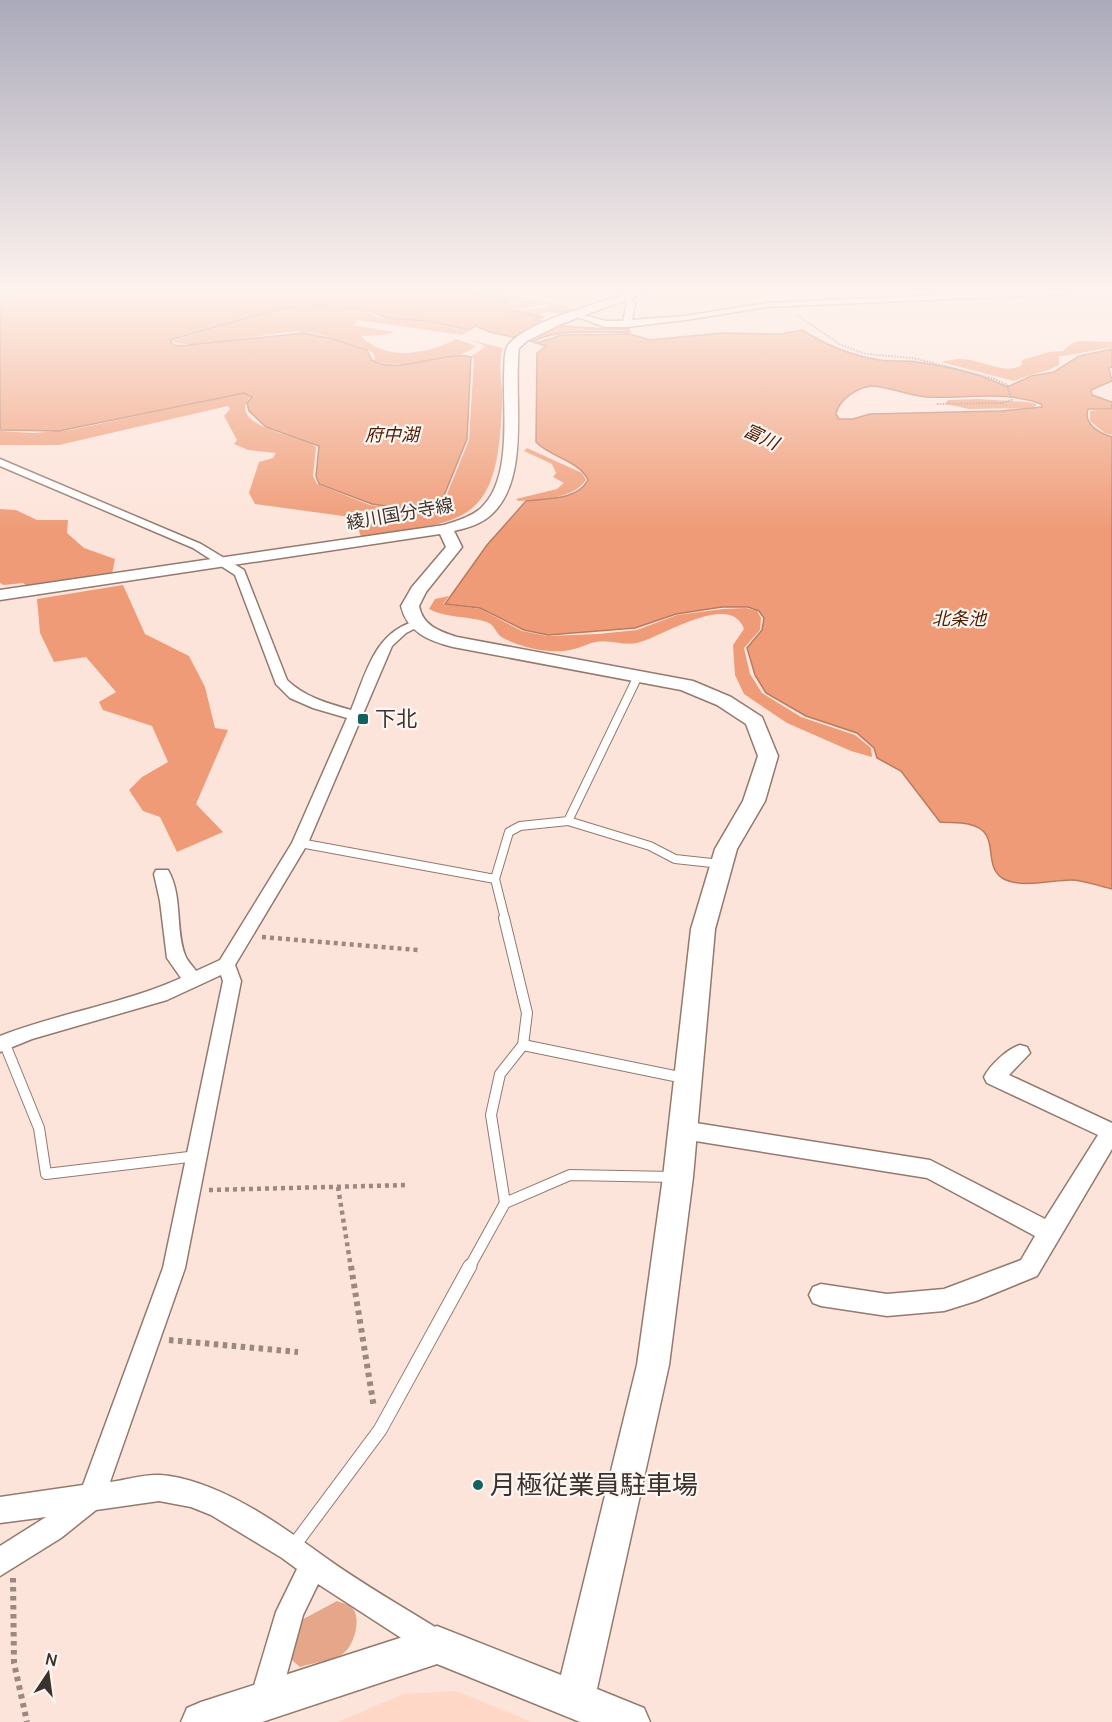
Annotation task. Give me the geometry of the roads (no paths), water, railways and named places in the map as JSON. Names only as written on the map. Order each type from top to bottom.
[{"type":"street","name":"綾川国分寺線","points":[[0,595],[445,529],[463,524],[488,511],[503,490],[506,481],[512,369]]},
{"type":"street","points":[[0,462],[197,546],[240,573],[280,681],[295,695],[318,705],[354,715]]},
{"type":"street","points":[[445,529],[454,547],[418,591],[410,606],[416,625],[431,635],[453,642],[686,685],[724,701],[754,721],[768,756],[754,801],[726,849],[703,929],[678,1177],[653,1365],[575,1700]]},
{"type":"street","points":[[2,1043],[160,995],[226,965],[300,843],[386,644],[401,630],[416,625]]},
{"type":"street","points":[[162,874],[169,901],[176,958],[194,981]]},
{"type":"street","points":[[6,1558],[52,1529],[92,1496],[174,1268],[232,981],[226,965]]},
{"type":"street","points":[[821,1295],[887,1305],[944,1300],[976,1290],[1029,1268],[1112,1132],[994,1077],[1020,1053]]},
{"type":"street","points":[[683,1130],[930,1169],[1049,1232]]},
{"type":"street","points":[[0,1510],[159,1488],[191,1494],[220,1506],[302,1556],[437,1645],[630,1722]]},
{"type":"street","points":[[265,1699],[290,1612],[302,1556]]},
{"type":"street","points":[[201,1722],[265,1699],[437,1645]]},
{"type":"lane","points":[[568,821],[638,676]]},
{"type":"lane","points":[[505,1203],[491,1115],[500,1074],[523,1045],[527,1013],[495,879],[509,832],[520,826],[568,821],[650,846],[675,859],[721,864]]},
{"type":"lane","points":[[300,843],[495,879]]},
{"type":"lane","points":[[2,1043],[39,1128],[46,1174],[197,1156]]},
{"type":"lane","points":[[523,1045],[688,1079]]},
{"type":"lane","points":[[302,1556],[380,1430],[505,1203],[570,1175],[678,1177]]},
{"type":"water","name":"府中湖","points":[[0,369],[470,369],[467,439],[443,498],[425,512],[372,504],[319,484],[316,476],[319,446],[266,427],[249,411],[247,403],[252,397],[244,393],[59,431],[0,430]]},
{"type":"water","name":"北条池","points":[[537,369],[956,369],[1007,387],[1031,376],[1058,369],[1109,369],[1112,381],[1091,390],[1092,395],[1112,402],[1112,409],[1088,409],[1087,414],[1093,427],[1112,437],[1112,889],[1076,880],[1018,883],[1002,878],[996,872],[993,864],[989,840],[979,828],[965,823],[940,822],[901,771],[877,758],[874,748],[857,733],[806,716],[766,693],[755,675],[747,648],[762,630],[764,618],[759,611],[748,607],[722,607],[676,614],[635,628],[548,635],[524,630],[480,608],[445,604],[487,545],[526,501],[569,495],[583,487],[588,480],[578,468],[536,442]],"holes":[[[866,387],[892,389],[926,397],[1013,397],[1041,404],[1042,407],[1001,411],[870,414],[853,419],[839,419],[836,414],[849,395]]]},
{"type":"place","name":"下北","points":[[363,719]]},
{"type":"place","name":"月極従業員駐車場","points":[[478,1485]]},
{"type":"water label","name":"富川","points":[[761,437]]}]
